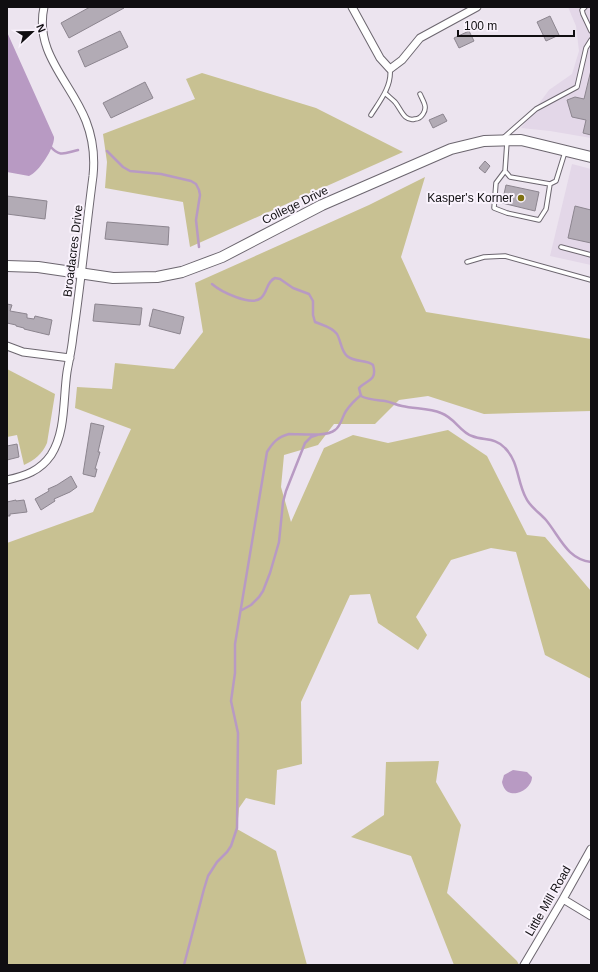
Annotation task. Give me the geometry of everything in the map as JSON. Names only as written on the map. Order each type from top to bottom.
[{"type":"main road","name":"College Drive","points":[[7,266],[38,267],[113,278],[157,276],[182,272],[222,257],[322,205],[451,149],[484,141],[520,140],[591,157]]},
{"type":"street","name":"Broadacres Drive","points":[[7,480],[24,476],[37,470],[47,460],[54,449],[61,428],[94,176],[94,155],[87,123],[44,43],[42,25],[44,7]]},
{"type":"street","points":[[352,7],[380,58],[390,69],[402,60],[420,38],[477,7]]},
{"type":"street","points":[[7,346],[23,352],[70,358]]},
{"type":"street","name":"Little Mill Road","points":[[524,965],[591,849]]},
{"type":"street","points":[[563,899],[591,916]]},
{"type":"lane","points":[[585,7],[582,10],[591,31]]},
{"type":"lane","points":[[565,151],[556,181],[550,184],[510,177],[505,171],[503,140],[536,109],[576,87],[586,48],[591,40]]},
{"type":"lane","points":[[371,115],[385,93],[391,75],[390,69]]},
{"type":"lane","points":[[385,93],[395,102],[404,116],[413,120],[419,118],[426,107],[420,94]]},
{"type":"lane","points":[[505,171],[496,183],[494,208],[507,213],[539,220],[546,209],[550,184]]},
{"type":"lane","points":[[561,247],[591,254]]},
{"type":"lane","points":[[467,262],[484,257],[505,256],[591,280]]},
{"type":"shaded area","points":[[568,7],[591,7],[591,138],[521,128],[549,90],[572,74],[579,51],[576,26]]},
{"type":"shaded area","points":[[7,32],[54,137],[52,147],[46,159],[33,174],[29,176],[7,172]]},
{"type":"shaded area","points":[[202,73],[316,108],[403,152],[190,247],[183,202],[105,188],[107,162],[103,134],[195,99],[186,79]]},
{"type":"shaded area","points":[[572,164],[591,169],[591,265],[550,256]]},
{"type":"shaded area","points":[[425,177],[401,257],[426,312],[591,339],[591,411],[484,414],[428,396],[399,400],[375,424],[334,424],[318,445],[284,455],[281,487],[291,522],[324,448],[353,435],[388,443],[448,430],[487,456],[527,535],[545,537],[591,591],[591,679],[545,655],[516,552],[491,548],[451,560],[416,617],[427,635],[418,650],[378,623],[370,594],[350,595],[301,702],[302,764],[277,770],[275,805],[246,798],[239,808],[237,829],[276,851],[307,965],[7,965],[7,543],[93,512],[131,429],[75,408],[77,387],[112,389],[115,363],[174,369],[203,332],[195,283],[369,205]]},
{"type":"shaded area","points":[[7,369],[55,394],[47,443],[38,456],[24,465],[17,435],[7,437]]},
{"type":"shaded area","points":[[439,761],[436,782],[461,825],[447,893],[517,961],[519,965],[454,965],[411,856],[351,837],[384,815],[386,762]]},
{"type":"shaded area","points":[[513,770],[527,772],[532,777],[528,787],[518,793],[508,792],[504,788],[502,782],[504,775]]},
{"type":"building","points":[[90,7],[124,8],[69,38],[61,23]]},
{"type":"building","points":[[550,16],[559,35],[546,41],[537,22]]},
{"type":"building","points":[[120,31],[128,47],[85,67],[78,51]]},
{"type":"building","points":[[469,31],[474,41],[459,48],[454,38]]},
{"type":"building","points":[[591,70],[591,135],[583,133],[586,120],[572,117],[567,100],[575,97],[584,99]]},
{"type":"building","points":[[145,82],[153,98],[111,118],[103,103]]},
{"type":"building","points":[[443,114],[447,121],[433,128],[429,120]]},
{"type":"building","points":[[485,161],[490,166],[485,173],[479,168]]},
{"type":"building","name":"Kasper's Korner","points":[[506,185],[539,192],[535,211],[502,203]]},
{"type":"building","points":[[7,196],[47,201],[45,219],[7,214]]},
{"type":"building","points":[[575,206],[591,210],[591,243],[568,238]]},
{"type":"building","points":[[107,222],[169,227],[168,245],[105,239]]},
{"type":"building","points":[[7,304],[12,305],[10,311],[27,314],[27,318],[34,319],[35,316],[52,320],[49,335],[7,323]]},
{"type":"building","points":[[95,304],[142,308],[140,325],[93,321]]},
{"type":"building","points":[[153,309],[184,317],[180,334],[149,326]]},
{"type":"building","points":[[91,423],[104,426],[98,452],[100,452],[95,469],[97,469],[95,477],[83,474]]},
{"type":"building","points":[[17,444],[19,457],[7,460],[7,446]]},
{"type":"building","points":[[71,476],[77,487],[54,499],[55,501],[41,510],[35,499],[49,491],[48,489]]},
{"type":"building","points":[[24,500],[27,512],[10,514],[10,516],[7,516],[7,502]]},
{"type":"waterway","points":[[50,146],[57,152],[63,154],[78,150]]},
{"type":"waterway","points":[[107,151],[123,167],[130,171],[161,174],[191,181],[196,184],[200,195],[196,220],[199,247]]},
{"type":"waterway","points":[[212,284],[228,294],[250,301],[261,298],[270,282],[275,278],[280,279],[293,288],[309,294],[313,301],[313,315],[315,322],[327,326],[337,334],[343,351],[347,356],[354,360],[368,362],[373,365],[373,377],[359,388],[361,396],[370,399],[387,401],[402,406],[436,411],[446,415],[468,434],[476,438],[497,442],[505,448],[513,459],[523,492],[530,504],[546,520],[570,552],[576,557],[591,562]]},
{"type":"waterway","points":[[184,965],[208,876],[217,862],[231,846],[237,828],[238,733],[231,701],[235,673],[235,644],[267,452],[276,440],[285,435],[326,434],[335,430],[339,426],[345,413],[361,395]]},
{"type":"waterway","points":[[242,610],[251,605],[263,591],[279,542],[283,502],[286,491],[305,443],[311,437],[317,435]]},
{"type":"place","name":"Kasper's Korner","points":[[521,198]]}]
